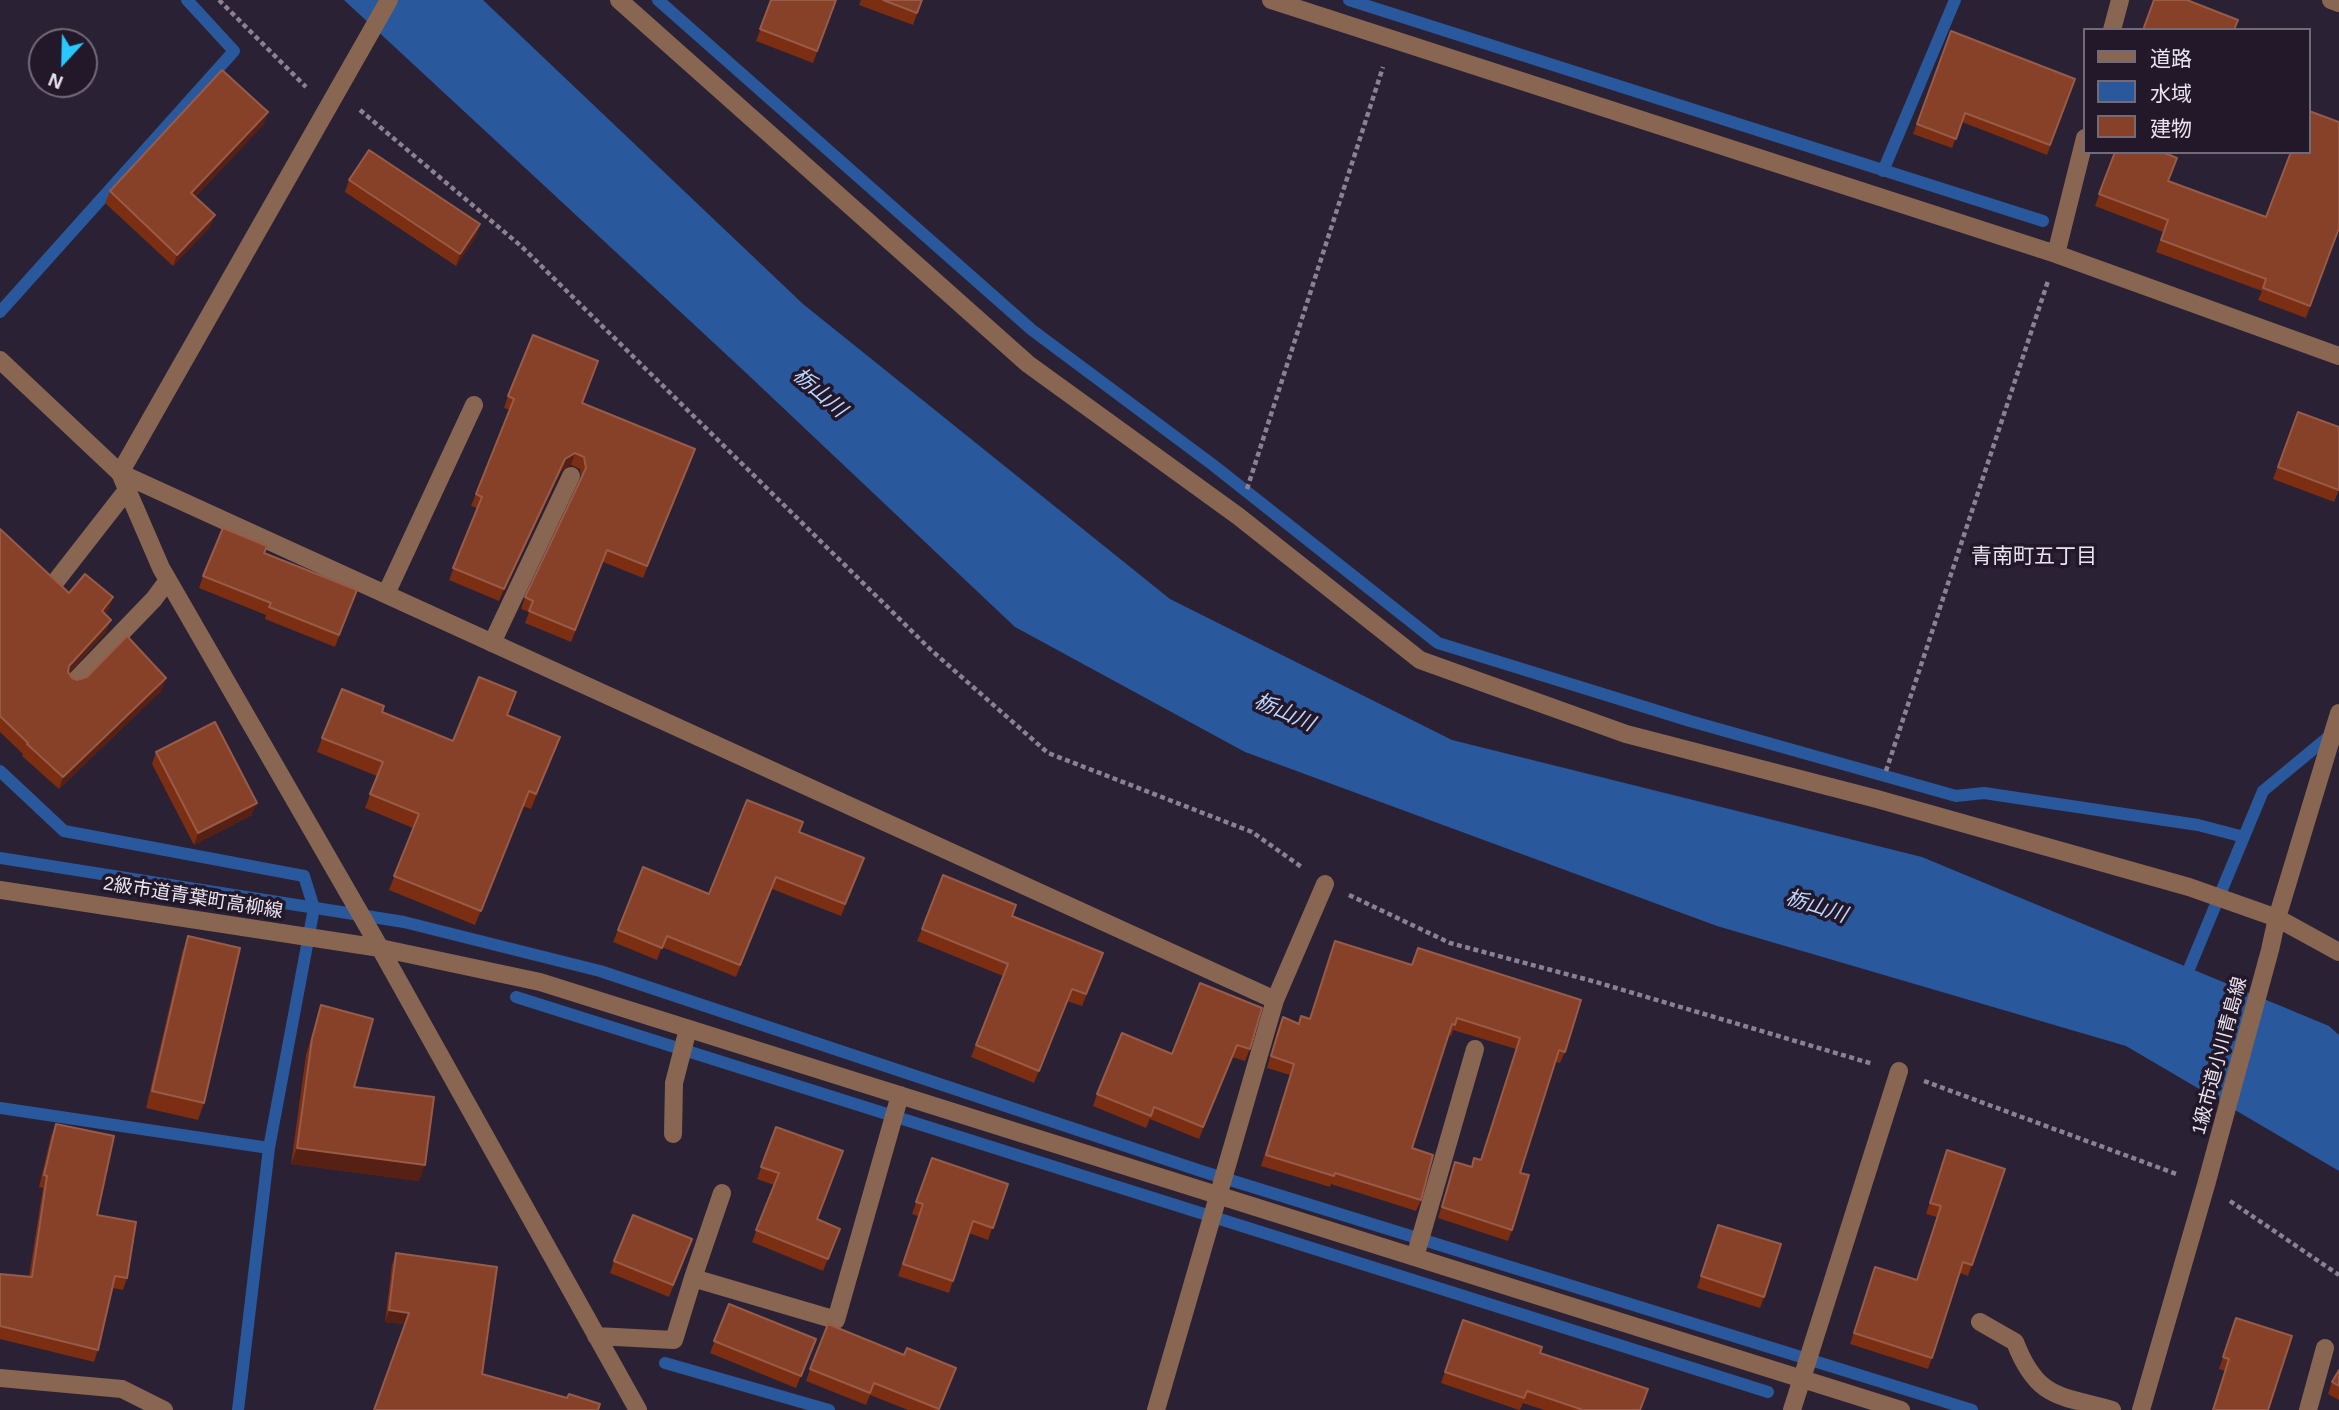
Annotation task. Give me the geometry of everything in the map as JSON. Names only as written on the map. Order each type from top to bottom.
[{"type":"street","points":[[56,581],[123,482],[389,0]]},
{"type":"street","points":[[619,0],[1028,364],[1238,516],[1420,660],[1626,734],[1877,799],[2189,887],[2277,918],[2339,953]]},
{"type":"street","points":[[1271,0],[2056,254],[2339,356]]},
{"type":"street","points":[[2113,28],[2120,0]]},
{"type":"street","points":[[2331,0],[2339,4]]},
{"type":"street","points":[[2056,254],[2084,142]]},
{"type":"street","points":[[0,360],[123,482],[161,568],[380,948],[638,1410]]},
{"type":"street","points":[[386,594],[474,405]]},
{"type":"street","points":[[492,643],[571,476]]},
{"type":"street","points":[[123,482],[386,594],[1275,1000]]},
{"type":"street","points":[[75,681],[154,599],[168,580]]},
{"type":"street","name":"1級市道小川青島線","points":[[2141,1410],[2206,1185],[2277,918],[2339,713]]},
{"type":"street","points":[[1156,1410],[1275,1000],[1325,884]]},
{"type":"street","name":"2級市道青葉町高柳線","points":[[0,890],[380,948],[540,982],[1901,1410]]},
{"type":"street","points":[[673,1134],[674,1083],[688,1029]]},
{"type":"street","points":[[1415,1257],[1475,1049]]},
{"type":"street","points":[[1792,1410],[1899,1071]]},
{"type":"street","points":[[693,1278],[836,1320],[900,1095]]},
{"type":"street","points":[[596,1336],[674,1340],[722,1193]]},
{"type":"street","points":[[1980,1322],[2015,1342],[2024,1364],[2041,1387],[2058,1396],[2112,1410]]},
{"type":"street","points":[[2308,1410],[2325,1348]]},
{"type":"street","points":[[0,1378],[122,1389],[164,1410]]},
{"type":"path","points":[[219,0],[327,108]]},
{"type":"path","points":[[1238,516],[1392,39]]},
{"type":"path","points":[[339,87],[521,246],[931,650],[1048,753],[1252,832],[1325,884],[1450,943],[1595,982],[1899,1071],[2170,1172]]},
{"type":"path","points":[[1877,799],[2056,254]]},
{"type":"path","points":[[2239,1207],[2339,1275]]},
{"type":"water","name":"栃山川","points":[[344,0],[483,0],[803,304],[1170,599],[1452,740],[1922,857],[2329,1026],[2339,1035],[2339,1171],[2126,1046],[1717,926],[1245,752],[1015,627]]},
{"type":"building","points":[[771,0],[836,0],[817,51],[760,29]]},
{"type":"building","points":[[883,0],[922,0],[917,13]]},
{"type":"building","points":[[2154,0],[2187,0],[2238,20],[2235,28],[2144,28]]},
{"type":"building","points":[[1951,31],[2075,79],[2050,145],[1965,113],[1956,139],[1917,124]]},
{"type":"building","points":[[222,70],[268,112],[191,193],[215,215],[177,255],[110,191]]},
{"type":"building","points":[[2311,112],[2339,122],[2339,228],[2310,306],[2263,288],[2266,279],[2161,240],[2168,220],[2099,194],[2114,154],[2167,154],[2177,158],[2168,181],[2266,217],[2290,154],[2311,154]]},
{"type":"building","points":[[369,150],[480,224],[460,254],[349,180]]},
{"type":"building","points":[[533,335],[598,361],[582,403],[695,449],[647,566],[607,550],[575,630],[529,611],[533,601],[525,597],[586,468],[584,457],[575,453],[565,459],[504,589],[453,568],[482,497],[476,494],[514,399],[508,396]]},
{"type":"building","points":[[2298,412],[2339,427],[2339,490],[2278,467]]},
{"type":"building","points":[[223,528],[267,546],[264,553],[357,590],[339,635],[269,607],[271,603],[203,576]]},
{"type":"building","points":[[0,529],[69,593],[85,574],[113,597],[102,611],[111,620],[69,666],[68,672],[72,678],[77,680],[87,677],[127,636],[166,678],[63,777],[0,716]]},
{"type":"building","points":[[479,677],[516,692],[507,715],[560,737],[536,794],[529,791],[481,911],[394,876],[419,814],[370,794],[383,762],[322,738],[342,689],[384,706],[382,712],[453,741]]},
{"type":"building","points":[[215,722],[257,803],[198,833],[156,752]]},
{"type":"building","points":[[747,800],[803,822],[799,832],[864,858],[845,904],[776,877],[740,965],[667,936],[662,948],[618,930],[643,867],[709,894]]},
{"type":"building","points":[[943,875],[1016,905],[1012,916],[1103,953],[1086,994],[1072,989],[1039,1071],[976,1045],[1008,964],[922,929]]},
{"type":"building","points":[[188,936],[240,948],[204,1103],[152,1091]]},
{"type":"building","points":[[1335,941],[1412,965],[1418,948],[1581,1000],[1565,1052],[1559,1050],[1520,1173],[1529,1175],[1512,1230],[1442,1207],[1455,1162],[1472,1167],[1474,1158],[1481,1160],[1520,1038],[1457,1018],[1455,1025],[1452,1024],[1412,1148],[1433,1155],[1421,1200],[1266,1155],[1294,1064],[1271,1056],[1283,1017],[1299,1024],[1301,1016],[1310,1019]]},
{"type":"building","points":[[1200,983],[1262,1008],[1250,1049],[1237,1045],[1203,1127],[1154,1107],[1151,1116],[1097,1094],[1122,1033],[1172,1054]]},
{"type":"building","points":[[321,1005],[373,1019],[354,1087],[434,1097],[425,1165],[297,1148],[312,1039]]},
{"type":"building","points":[[56,1124],[114,1136],[97,1215],[136,1222],[127,1278],[115,1276],[98,1350],[0,1326],[0,1274],[32,1277],[47,1176],[44,1175]]},
{"type":"building","points":[[776,1127],[843,1151],[817,1219],[840,1229],[828,1259],[756,1230],[779,1173],[761,1167]]},
{"type":"building","points":[[1947,1150],[2005,1169],[1972,1265],[1963,1262],[1932,1358],[1854,1333],[1875,1267],[1917,1280],[1941,1206],[1930,1203]]},
{"type":"building","points":[[932,1158],[1008,1184],[993,1228],[973,1221],[953,1281],[903,1264],[923,1204],[916,1202]]},
{"type":"building","points":[[633,1215],[692,1239],[673,1285],[614,1261]]},
{"type":"building","points":[[1718,1225],[1781,1244],[1764,1297],[1701,1276]]},
{"type":"building","points":[[396,1253],[497,1267],[482,1374],[567,1398],[569,1394],[600,1404],[598,1410],[374,1410],[409,1313],[389,1310]]},
{"type":"building","points":[[729,1304],[816,1339],[801,1376],[714,1341]]},
{"type":"building","points":[[2236,1318],[2292,1336],[2268,1410],[2213,1410],[2229,1359],[2223,1357]]},
{"type":"building","points":[[1463,1320],[1542,1347],[1540,1353],[1648,1389],[1640,1410],[1583,1410],[1527,1391],[1524,1398],[1445,1372]]},
{"type":"building","points":[[828,1324],[904,1355],[907,1348],[956,1368],[939,1409],[874,1383],[870,1393],[810,1369]]},
{"type":"building","points":[[2339,1370],[2339,1386],[2332,1382]]},
{"type":"waterway","points":[[0,312],[234,51],[187,0]]},
{"type":"waterway","points":[[658,0],[1032,330],[1213,465],[1438,643],[1690,721],[1956,796],[1984,793],[2198,825],[2244,837]]},
{"type":"waterway","points":[[1349,0],[2043,221]]},
{"type":"waterway","points":[[1883,171],[1955,0]]},
{"type":"waterway","points":[[2184,981],[2263,791],[2333,733]]},
{"type":"waterway","points":[[0,771],[64,831],[304,876],[314,908],[269,1148],[238,1410]]},
{"type":"waterway","points":[[0,858],[404,922],[600,971],[1201,1171],[1972,1410]]},
{"type":"waterway","points":[[516,997],[1768,1392]]},
{"type":"waterway","points":[[0,1108],[269,1148]]},
{"type":"waterway","points":[[665,1363],[829,1410]]},
{"type":"district","name":"青南町五丁目","points":[[2034,557]]}]
